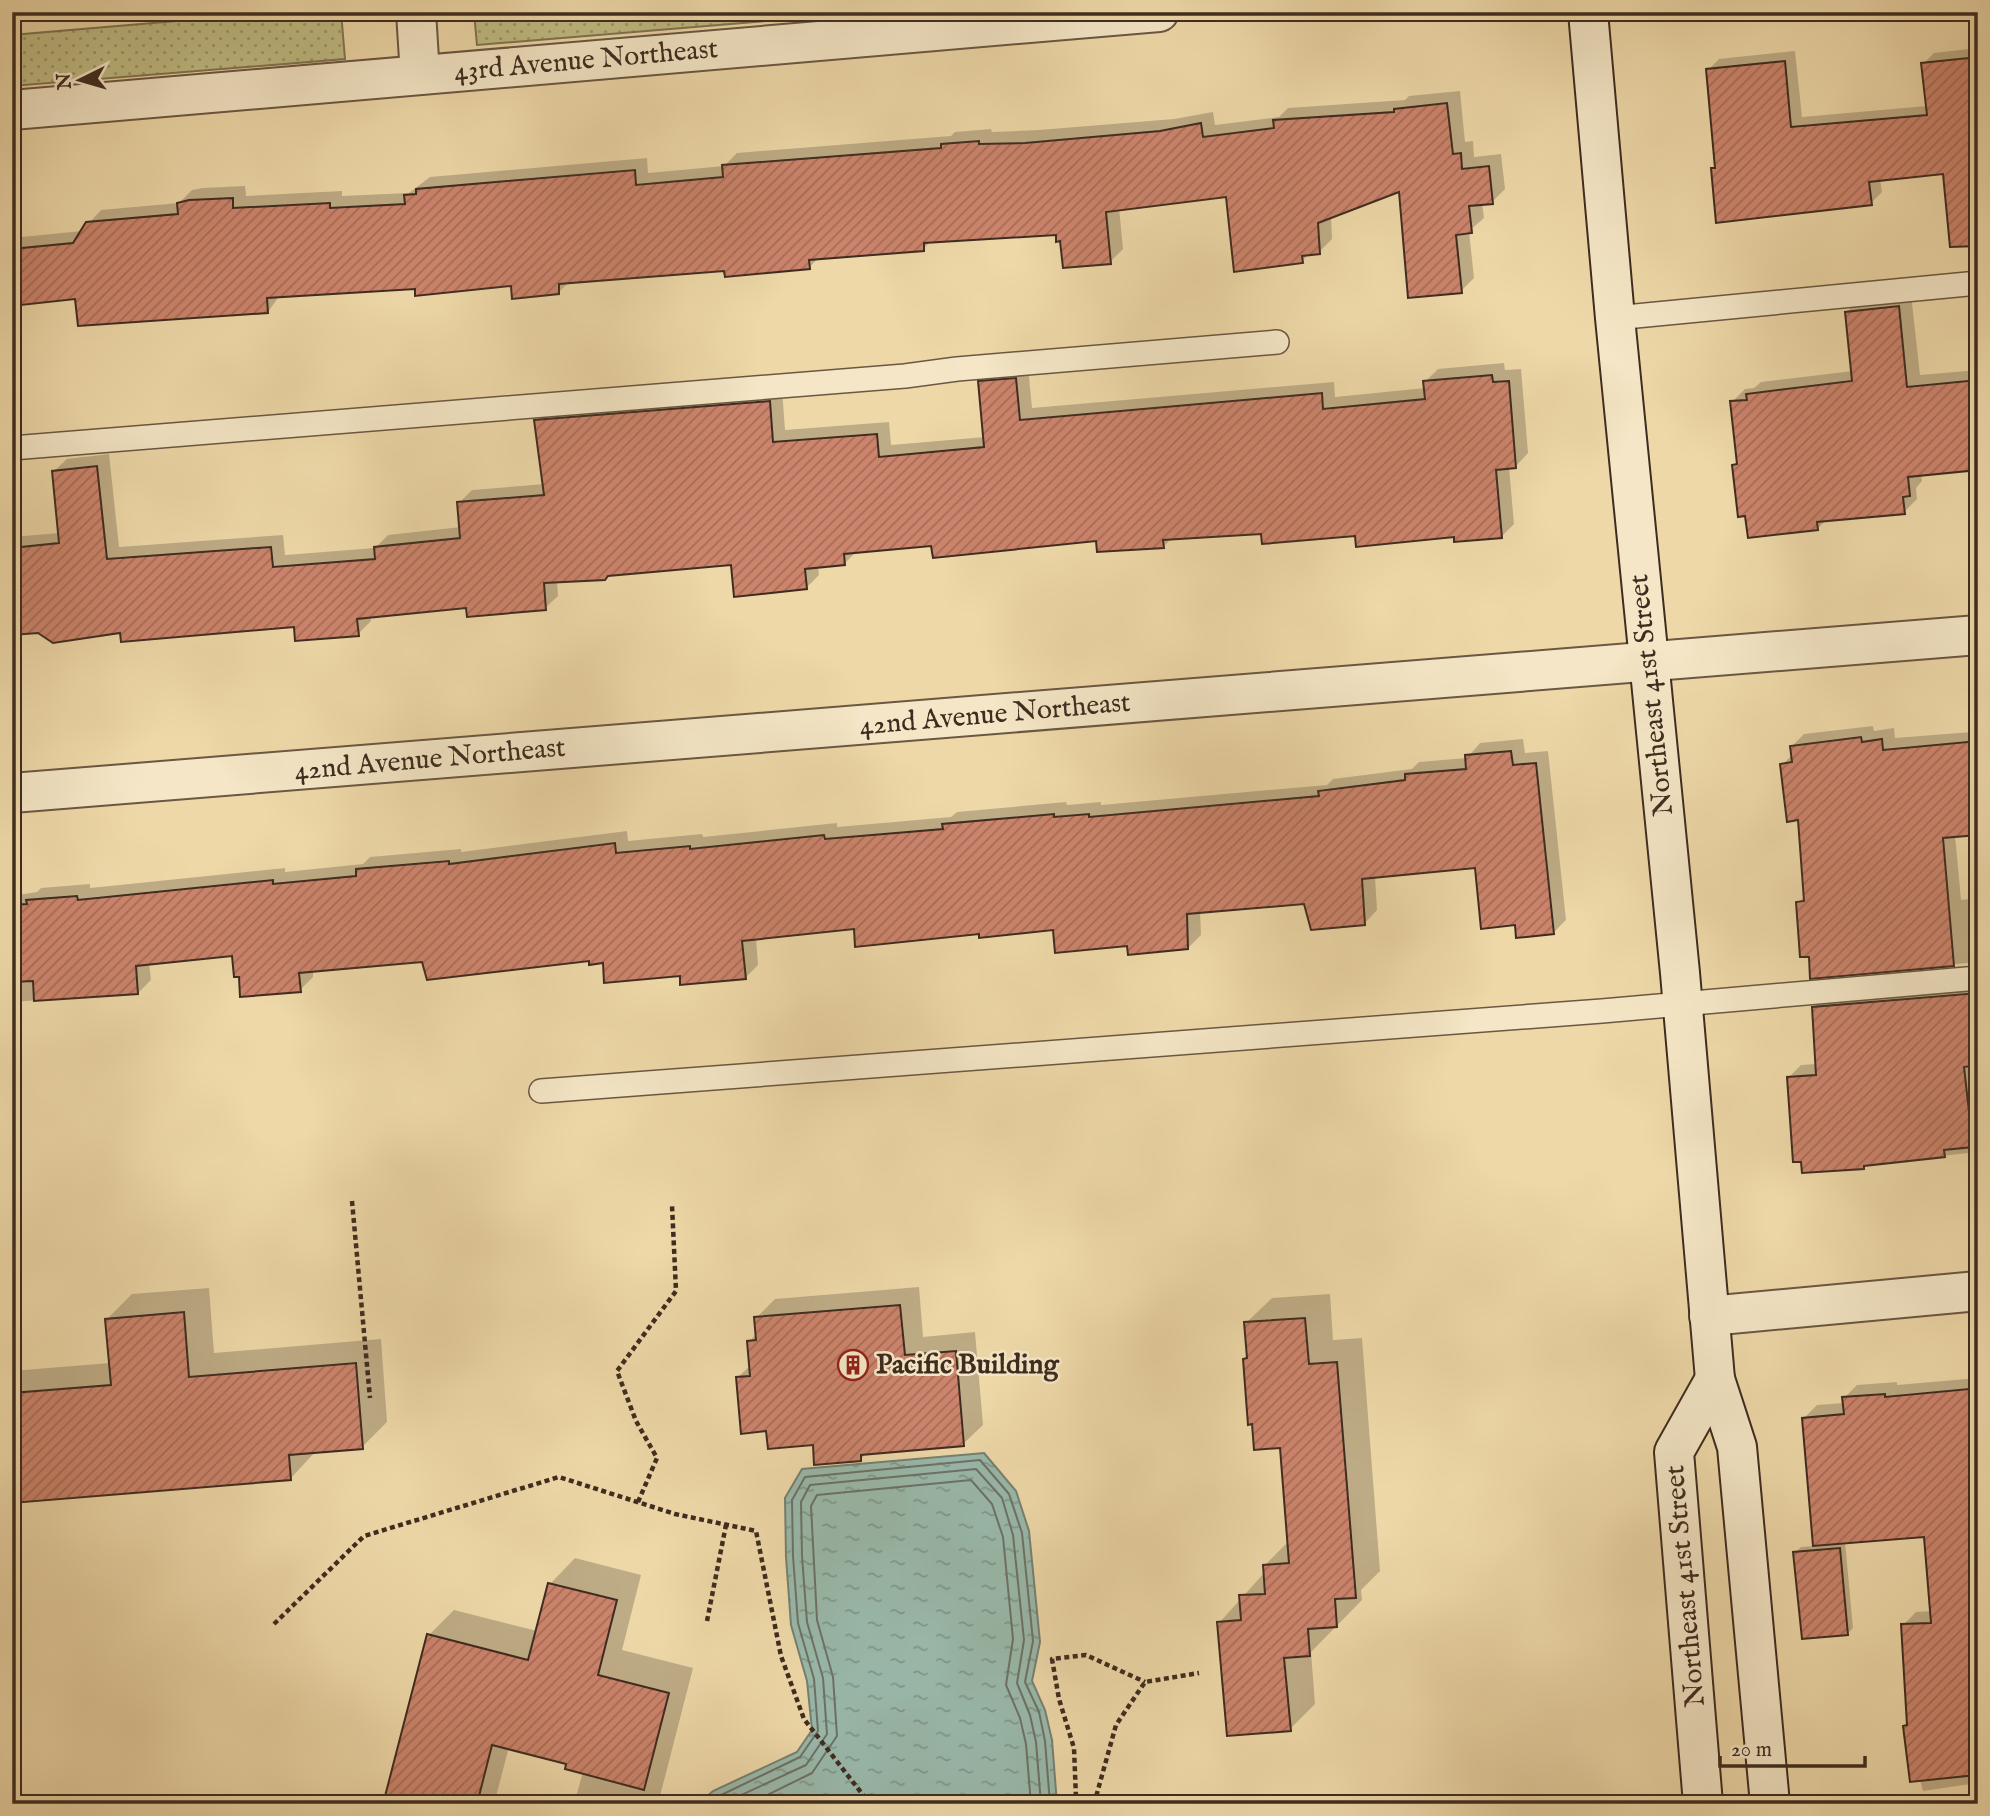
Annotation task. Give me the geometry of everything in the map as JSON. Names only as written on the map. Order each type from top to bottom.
[{"type":"street","points":[[416,12],[420,75]]},
{"type":"street","name":"43rd Avenue Northeast","points":[[12,110],[420,75],[992,19],[1159,12]]},
{"type":"street","name":"Northeast 41st Street","points":[[1588,12],[1615,318],[1683,1004],[1715,1379],[1737,1447],[1770,1804]]},
{"type":"street","name":"42nd Avenue Northeast","points":[[12,793],[1978,635]]},
{"type":"street","points":[[1709,1316],[1978,1291]]},
{"type":"street","name":"Northeast 41st Street","points":[[1703,1804],[1674,1452],[1715,1379]]},
{"type":"lane","points":[[1615,318],[1978,283]]},
{"type":"lane","points":[[12,448],[905,376],[957,369],[1277,342]]},
{"type":"lane","points":[[541,1091],[1683,1004],[1978,978]]},
{"type":"path","points":[[352,1201],[370,1398]]},
{"type":"path","points":[[638,1502],[657,1458],[636,1421],[617,1371],[649,1332],[676,1291],[672,1205]]},
{"type":"path","points":[[274,1624],[364,1536],[559,1477],[638,1502],[756,1531],[781,1656],[804,1719],[870,1804]]},
{"type":"path","points":[[707,1621],[726,1525]]},
{"type":"path","points":[[1080,1804],[1076,1798],[1074,1748],[1059,1699],[1052,1659],[1086,1655],[1144,1682],[1199,1673]]},
{"type":"path","points":[[1094,1804],[1116,1725],[1144,1682]]},
{"type":"shaded area","points":[[282,12],[341,12],[345,59],[12,86],[12,35]]},
{"type":"shaded area","points":[[474,12],[875,12],[477,45]]},
{"type":"water","points":[[984,1453],[1016,1491],[1029,1531],[1040,1642],[1032,1681],[1045,1710],[1052,1740],[1057,1804],[698,1804],[713,1791],[797,1752],[812,1730],[807,1681],[791,1625],[786,1557],[785,1498],[802,1469]]},
{"type":"building","points":[[1978,57],[1978,246],[1950,247],[1943,174],[1869,182],[1872,205],[1716,223],[1711,168],[1715,168],[1706,69],[1785,61],[1791,127],[1927,115],[1921,63]]},
{"type":"building","points":[[1447,103],[1453,154],[1461,153],[1462,169],[1489,166],[1493,204],[1469,206],[1472,233],[1456,235],[1462,293],[1408,298],[1399,192],[1318,223],[1320,254],[1302,256],[1303,263],[1234,272],[1226,197],[1106,212],[1111,264],[1063,268],[1060,241],[1056,242],[1056,235],[924,243],[924,251],[809,260],[810,269],[725,277],[724,271],[559,284],[559,294],[512,299],[511,286],[415,296],[415,289],[267,298],[268,313],[78,326],[75,299],[12,306],[12,249],[73,243],[86,222],[178,214],[177,203],[189,200],[233,198],[233,208],[330,203],[330,208],[405,204],[404,195],[416,194],[416,189],[635,170],[636,185],[723,177],[722,165],[941,148],[941,144],[979,141],[979,144],[1025,143],[1160,131],[1201,123],[1203,137],[1274,128],[1273,120],[1394,112],[1394,109]]},
{"type":"building","points":[[1899,306],[1907,387],[1978,380],[1978,470],[1908,477],[1910,496],[1903,497],[1905,514],[1817,522],[1818,530],[1748,538],[1745,516],[1738,517],[1732,465],[1737,464],[1730,401],[1747,400],[1746,394],[1852,381],[1845,312]]},
{"type":"building","points":[[1492,375],[1493,382],[1509,381],[1516,468],[1496,470],[1502,538],[1454,542],[1454,537],[1356,547],[1355,536],[1262,544],[1261,534],[1163,540],[1164,548],[1097,552],[1096,541],[933,558],[931,546],[844,554],[845,565],[805,569],[807,589],[734,597],[731,565],[608,576],[605,580],[544,583],[546,610],[467,617],[466,608],[357,619],[359,636],[295,641],[294,627],[121,642],[120,633],[53,643],[38,633],[12,635],[12,548],[59,543],[52,471],[97,466],[107,559],[271,547],[273,567],[375,559],[374,547],[460,538],[457,502],[544,495],[534,420],[770,401],[773,442],[877,434],[879,457],[984,447],[978,381],[1016,378],[1020,420],[1322,393],[1323,409],[1425,399],[1423,381]]},
{"type":"building","points":[[1861,737],[1862,742],[1882,739],[1883,750],[1978,741],[1978,835],[1943,838],[1954,966],[1810,979],[1809,957],[1800,957],[1796,902],[1804,901],[1798,820],[1787,822],[1780,764],[1792,762],[1790,746]]},
{"type":"building","points":[[1511,751],[1513,765],[1536,763],[1554,934],[1516,938],[1515,925],[1481,929],[1475,868],[1362,879],[1365,925],[1311,930],[1304,904],[1187,914],[1188,949],[1128,955],[1127,946],[1055,953],[1053,930],[979,938],[979,934],[855,947],[854,929],[742,941],[746,979],[680,985],[680,976],[604,983],[603,963],[589,965],[589,961],[427,980],[422,962],[299,973],[301,992],[240,997],[239,977],[234,977],[232,956],[136,966],[138,994],[34,1001],[33,981],[12,982],[12,905],[27,904],[26,900],[77,896],[78,900],[273,880],[273,884],[356,876],[356,869],[449,861],[449,864],[615,843],[616,853],[690,846],[690,849],[824,835],[825,839],[943,829],[942,824],[1054,814],[1054,817],[1089,814],[1089,817],[1319,796],[1318,791],[1405,780],[1405,774],[1466,769],[1465,755]]},
{"type":"building","points":[[1978,993],[1978,1065],[1964,1067],[1973,1147],[1944,1150],[1945,1157],[1864,1166],[1864,1169],[1802,1173],[1801,1162],[1793,1162],[1787,1077],[1816,1075],[1812,1007]]},
{"type":"building","name":"Pacific Building","points":[[900,1305],[905,1355],[956,1351],[964,1446],[861,1455],[861,1461],[814,1465],[813,1445],[768,1449],[766,1431],[741,1434],[736,1377],[750,1376],[747,1341],[756,1340],[754,1317]]},
{"type":"building","points":[[184,1312],[189,1377],[356,1363],[363,1449],[289,1455],[291,1480],[12,1503],[12,1393],[111,1385],[105,1319]]},
{"type":"building","points":[[1305,1318],[1309,1364],[1337,1362],[1356,1598],[1335,1599],[1337,1627],[1308,1629],[1310,1656],[1284,1658],[1291,1731],[1227,1736],[1217,1622],[1241,1620],[1239,1595],[1265,1594],[1263,1565],[1289,1563],[1280,1448],[1254,1450],[1252,1424],[1248,1425],[1243,1359],[1247,1358],[1244,1322]]},
{"type":"building","points":[[1969,1389],[1971,1411],[1978,1411],[1978,1729],[1970,1730],[1976,1775],[1910,1782],[1903,1726],[1907,1725],[1901,1624],[1931,1623],[1924,1537],[1813,1546],[1802,1418],[1844,1414],[1842,1397],[1885,1394],[1885,1397]]},
{"type":"building","points":[[1840,1548],[1848,1635],[1802,1639],[1793,1552]]},
{"type":"building","points":[[548,1583],[617,1600],[598,1675],[669,1693],[644,1790],[565,1769],[566,1764],[492,1745],[477,1804],[383,1804],[427,1634],[528,1660]]},
{"type":"place","name":"Pacific Building","points":[[853,1365]]}]
